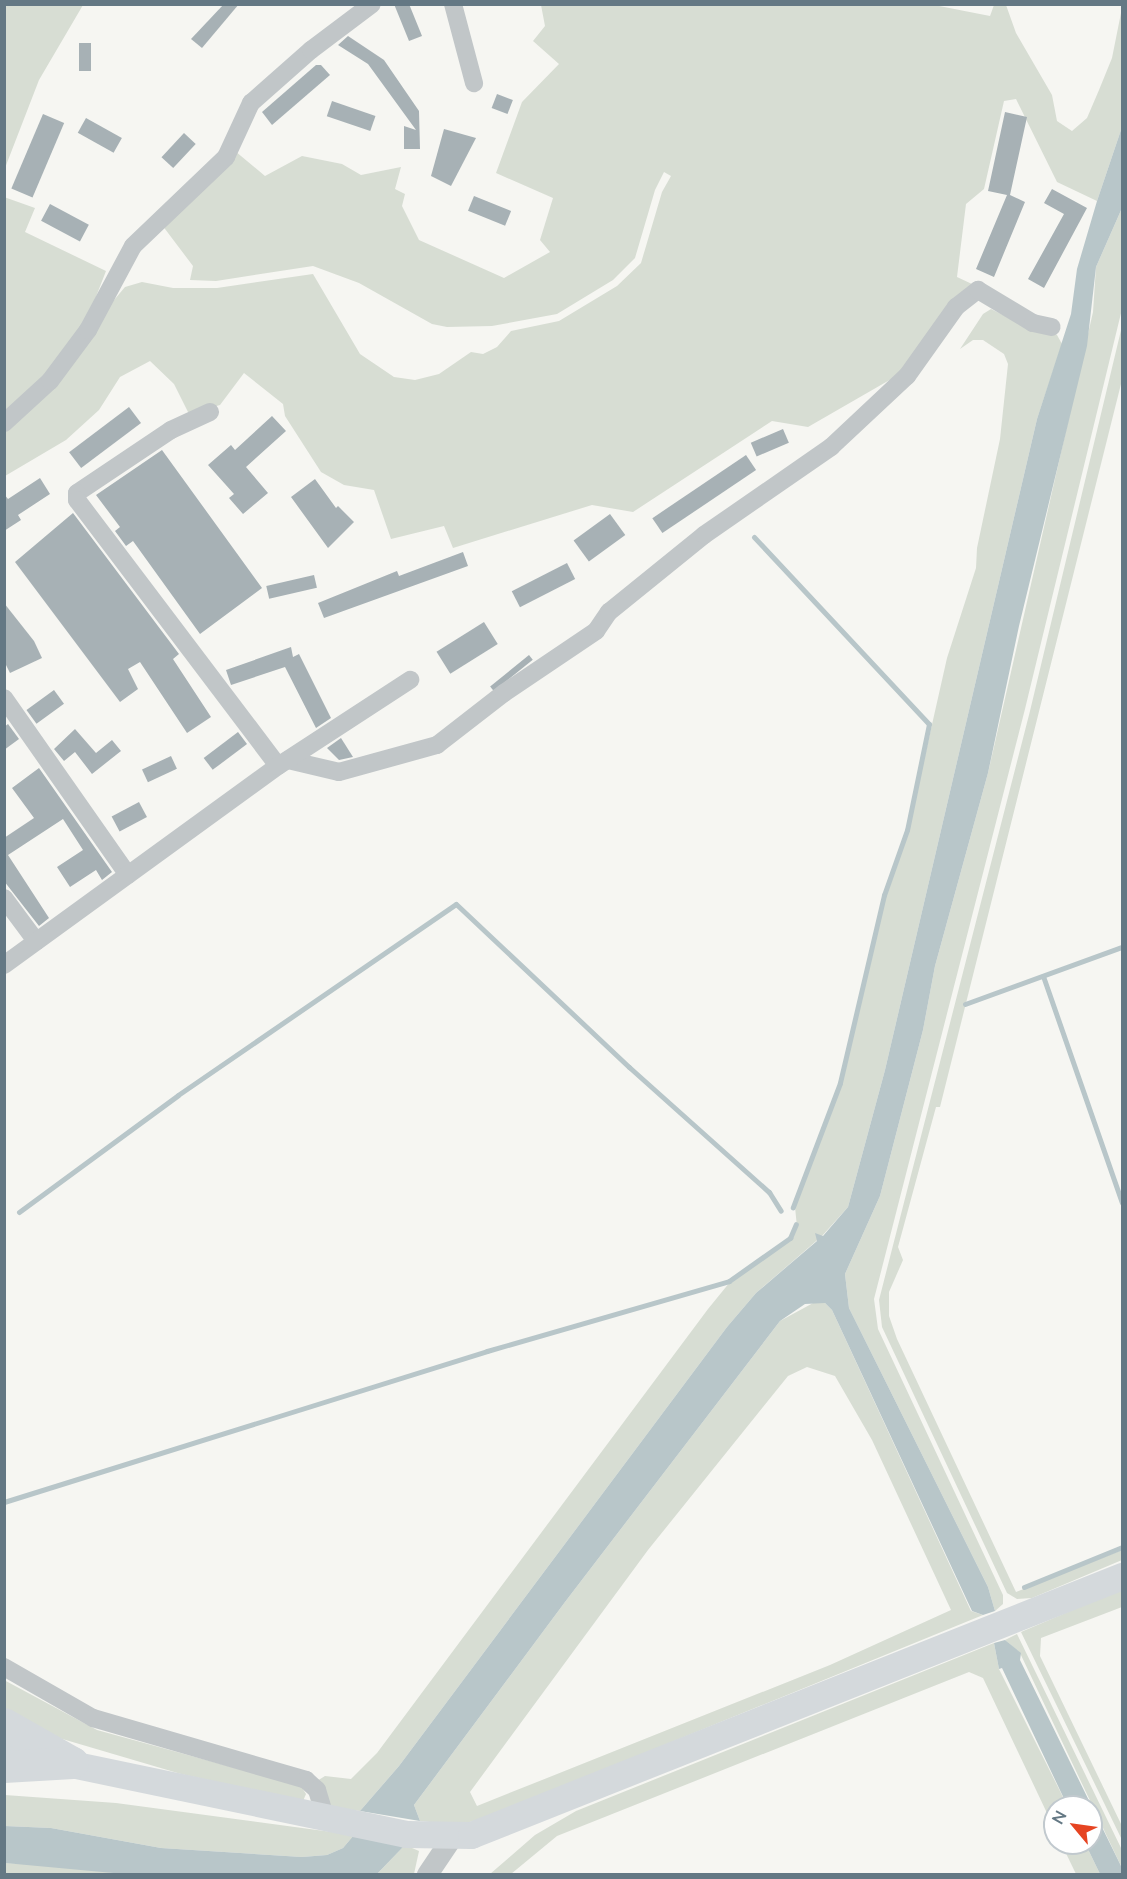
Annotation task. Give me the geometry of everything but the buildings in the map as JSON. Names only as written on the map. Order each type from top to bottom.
[{"type":"highway","points":[[4,1724],[73,1763]]},
{"type":"highway","points":[[4,1767],[73,1763]]},
{"type":"main road","points":[[4,1750],[406,1834],[452,1837],[471,1835],[516,1820],[996,1629],[1122,1576]]},
{"type":"street","points":[[4,423],[50,381],[88,330],[133,246],[226,157],[237,136],[242,116],[251,103],[311,50],[372,4]]},
{"type":"street","points":[[453,4],[474,83]]},
{"type":"street","points":[[210,412],[171,430],[77,493],[77,500],[283,763],[339,772],[436,745],[504,693],[596,631],[609,612],[704,535],[831,447],[907,376],[956,307],[978,290],[1034,323],[1052,327]]},
{"type":"street","points":[[4,965],[283,763],[410,680]]},
{"type":"street","points":[[4,698],[128,875]]},
{"type":"street","points":[[4,898],[36,941]]},
{"type":"street","points":[[4,1668],[93,1718],[306,1780],[337,1819]]},
{"type":"street","points":[[427,1875],[452,1837]]},
{"type":"shaded area","points":[[5,4],[83,5],[39,80],[5,168]]},
{"type":"shaded area","points":[[929,4],[990,16],[994,5],[1006,5],[1016,33],[1052,95],[1057,121],[1072,131],[1087,118],[1099,90],[1112,58],[1122,8],[1122,127],[1097,201],[1057,182],[1016,99],[1004,101],[984,189],[966,204],[957,277],[972,284],[900,374],[808,427],[772,421],[633,512],[592,505],[453,548],[444,526],[391,539],[374,490],[344,485],[321,472],[285,416],[283,404],[244,373],[220,405],[189,414],[174,384],[150,361],[120,377],[99,410],[66,440],[5,476],[4,431],[125,287],[142,282],[173,288],[217,288],[313,274],[360,354],[394,377],[415,380],[439,374],[471,352],[483,354],[497,347],[511,331],[559,321],[617,286],[641,263],[662,192],[671,176],[664,172],[655,190],[635,258],[613,280],[557,314],[492,326],[447,327],[432,324],[359,283],[313,266],[216,281],[190,280],[193,266],[162,225],[235,151],[265,176],[302,156],[342,164],[361,175],[401,167],[395,189],[405,194],[402,206],[419,240],[504,278],[550,252],[540,240],[553,198],[496,173],[522,102],[559,64],[533,41],[545,26],[541,5]]},
{"type":"shaded area","points":[[1122,127],[1122,208],[1096,267],[1087,346],[1019,626],[988,773],[935,966],[923,1030],[880,1196],[845,1274],[849,1308],[988,1587],[995,1611],[983,1615],[972,1611],[832,1310],[825,1303],[805,1304],[780,1321],[565,1602],[414,1805],[420,1821],[360,1811],[399,1766],[727,1327],[756,1293],[817,1241],[815,1233],[823,1236],[848,1207],[885,1070],[1037,419],[1071,314],[1077,269]]},
{"type":"shaded area","points":[[4,197],[35,208],[25,232],[106,271],[85,325],[46,375],[4,413]]},
{"type":"shaded area","points":[[1122,208],[1122,309],[1025,709],[874,1299],[878,1329],[1003,1595],[1003,1604],[995,1611],[988,1587],[849,1308],[845,1274],[880,1196],[923,1030],[935,966],[988,773],[1093,312],[1096,267]]},
{"type":"shaded area","points":[[991,309],[1038,332],[1057,335],[1062,344],[1037,419],[885,1070],[848,1207],[822,1236],[756,1293],[727,1327],[399,1766],[360,1811],[330,1807],[317,1781],[325,1776],[351,1779],[377,1753],[708,1309],[730,1282],[791,1239],[797,1227],[795,1207],[842,1083],[885,896],[908,831],[947,658],[976,568],[977,548],[1000,439],[1008,364],[1004,354],[983,340],[973,340],[960,349],[983,314]]},
{"type":"shaded area","points":[[1122,326],[1122,380],[940,1107],[936,1107],[898,1247],[903,1260],[889,1292],[889,1316],[897,1339],[1016,1592],[1122,1550],[1122,1560],[1032,1598],[1017,1599],[1007,1593],[882,1327],[879,1300],[1030,711]]},
{"type":"shaded area","points":[[815,1302],[825,1303],[832,1310],[971,1611],[983,1615],[488,1817],[459,1825],[420,1821],[414,1805],[565,1602],[780,1321]],"holes":[[[807,1367],[835,1376],[872,1440],[951,1610],[830,1665],[477,1806],[470,1792],[648,1550],[788,1376]]]},
{"type":"shaded area","points":[[1122,1589],[1122,1607],[1041,1638],[1040,1656],[1122,1826],[1122,1840],[1103,1801],[1103,1795],[1100,1795],[1021,1632]]},
{"type":"shaded area","points":[[1017,1634],[1095,1795],[1087,1795],[1020,1653],[1005,1640]]},
{"type":"shaded area","points":[[1005,1640],[1021,1653],[1020,1660],[1086,1795],[1062,1795],[1002,1668],[999,1669],[994,1643]]},
{"type":"shaded area","points":[[994,1643],[999,1669],[1062,1795],[1043,1795],[1043,1805],[983,1678],[969,1672],[557,1836],[511,1874],[490,1874],[535,1835],[576,1811]]},
{"type":"shaded area","points":[[4,1680],[97,1730],[301,1786],[306,1794],[303,1801],[181,1774],[59,1738],[5,1711]]},
{"type":"shaded area","points":[[5,1795],[116,1803],[354,1835],[343,1848],[327,1855],[302,1857],[161,1848],[51,1828],[5,1826]]},
{"type":"shaded area","points":[[1103,1811],[1122,1850],[1122,1868],[1103,1828]]},
{"type":"shaded area","points":[[5,1826],[51,1828],[161,1848],[302,1857],[327,1855],[343,1848],[354,1835],[405,1845],[377,1874],[124,1874],[5,1863]]},
{"type":"shaded area","points":[[1103,1829],[1122,1868],[1122,1874],[1100,1874],[1091,1855],[1103,1855]]},
{"type":"shaded area","points":[[405,1845],[419,1851],[414,1874],[377,1874]]},
{"type":"shaded area","points":[[1067,1855],[1091,1855],[1100,1874],[1076,1874]]},
{"type":"shaded area","points":[[4,1863],[52,1865],[124,1874],[5,1874]]},
{"type":"waterway","points":[[754,537],[929,724],[907,830],[884,895],[840,1083],[793,1207]]},
{"type":"waterway","points":[[19,1212],[178,1095],[456,904],[629,1067],[769,1192],[781,1211]]},
{"type":"waterway","points":[[965,1004],[1122,947]]},
{"type":"waterway","points":[[1043,976],[1122,1203]]},
{"type":"waterway","points":[[4,1502],[487,1351],[729,1281],[790,1238],[796,1224]]},
{"type":"waterway","points":[[1024,1587],[1122,1547]]}]
